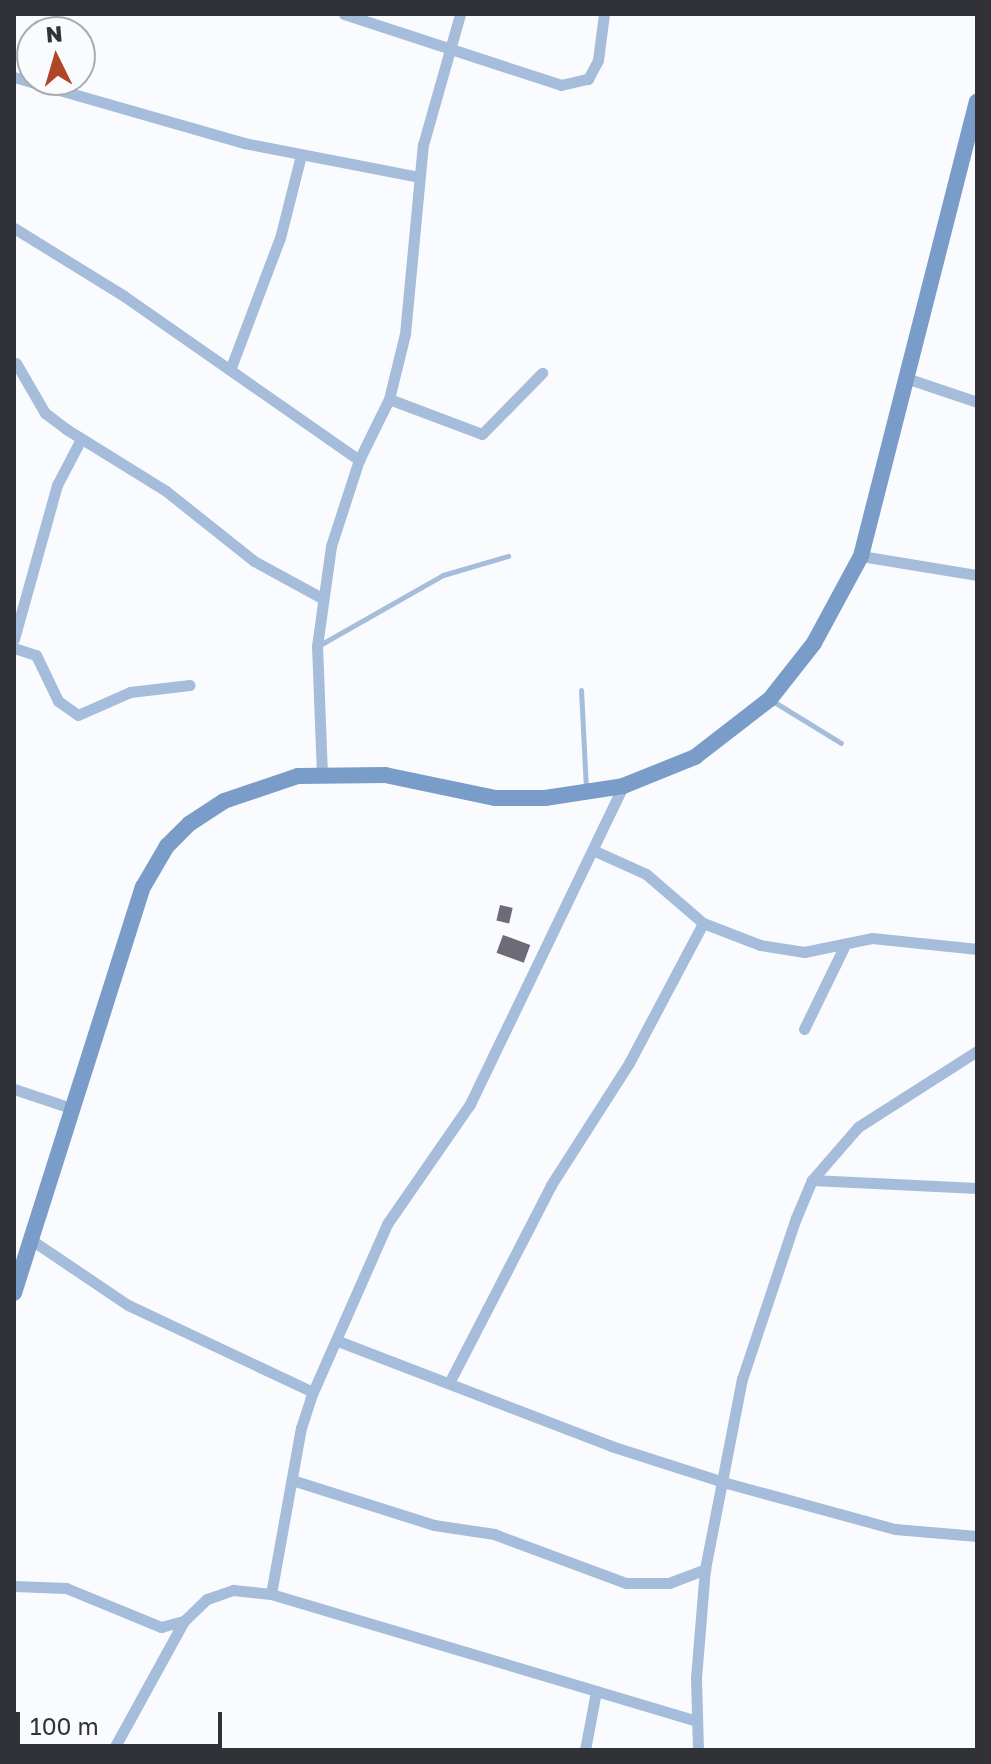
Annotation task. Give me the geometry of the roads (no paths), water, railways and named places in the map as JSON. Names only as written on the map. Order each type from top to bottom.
[{"type":"main road","points":[[14,1293],[143,887],[167,846],[224,801],[264,784],[322,775],[385,775],[495,798],[587,793],[623,786],[695,757],[770,699],[814,643],[861,556],[909,379],[977,102]]},
{"type":"street","points":[[344,14],[450,46],[561,85],[577,84],[588,79],[598,60],[604,14]]},
{"type":"street","points":[[322,775],[317,646],[331,546],[359,460],[389,399],[405,334],[419,177],[460,14]]},
{"type":"street","points":[[14,77],[301,155],[419,177]]},
{"type":"street","points":[[230,370],[280,238],[301,155]]},
{"type":"street","points":[[14,228],[230,370],[359,460]]},
{"type":"street","points":[[16,363],[45,413],[166,491],[254,561],[322,598]]},
{"type":"street","points":[[389,399],[482,434],[542,373]]},
{"type":"street","points":[[909,379],[977,402]]},
{"type":"street","points":[[14,639],[57,485],[81,439]]},
{"type":"street","points":[[861,556],[977,575]]},
{"type":"street","points":[[14,648],[36,655],[58,701],[78,715],[130,692],[190,685]]},
{"type":"street","points":[[271,1594],[292,1480],[313,1392],[387,1224],[470,1104],[595,851],[623,786]]},
{"type":"street","points":[[595,851],[646,874],[703,923],[760,945],[804,952],[844,947],[872,938],[977,949]]},
{"type":"street","points":[[449,1383],[551,1185],[629,1063],[703,923]]},
{"type":"street","points":[[804,1029],[844,947]]},
{"type":"street","points":[[698,1750],[694,1720],[705,1569],[742,1379],[812,1180],[877,1111],[977,1051]]},
{"type":"street","points":[[14,1089],[71,1108]]},
{"type":"street","points":[[812,1180],[977,1188]]},
{"type":"street","points":[[30,1239],[128,1305],[313,1392]]},
{"type":"street","points":[[338,1341],[611,1446],[723,1482],[895,1529],[977,1536]]},
{"type":"street","points":[[292,1480],[434,1525],[494,1534],[626,1583],[669,1583],[705,1569]]},
{"type":"street","points":[[14,1586],[66,1588],[161,1627],[184,1621]]},
{"type":"street","points":[[113,1750],[168,1644],[184,1621],[207,1599],[223,1593],[271,1594],[694,1720]]},
{"type":"street","points":[[161,1627],[168,1644]]},
{"type":"street","points":[[585,1750],[596,1691]]},
{"type":"lane","points":[[317,646],[443,575],[508,556]]},
{"type":"lane","points":[[581,690],[587,793]]},
{"type":"lane","points":[[770,699],[841,743]]}]
